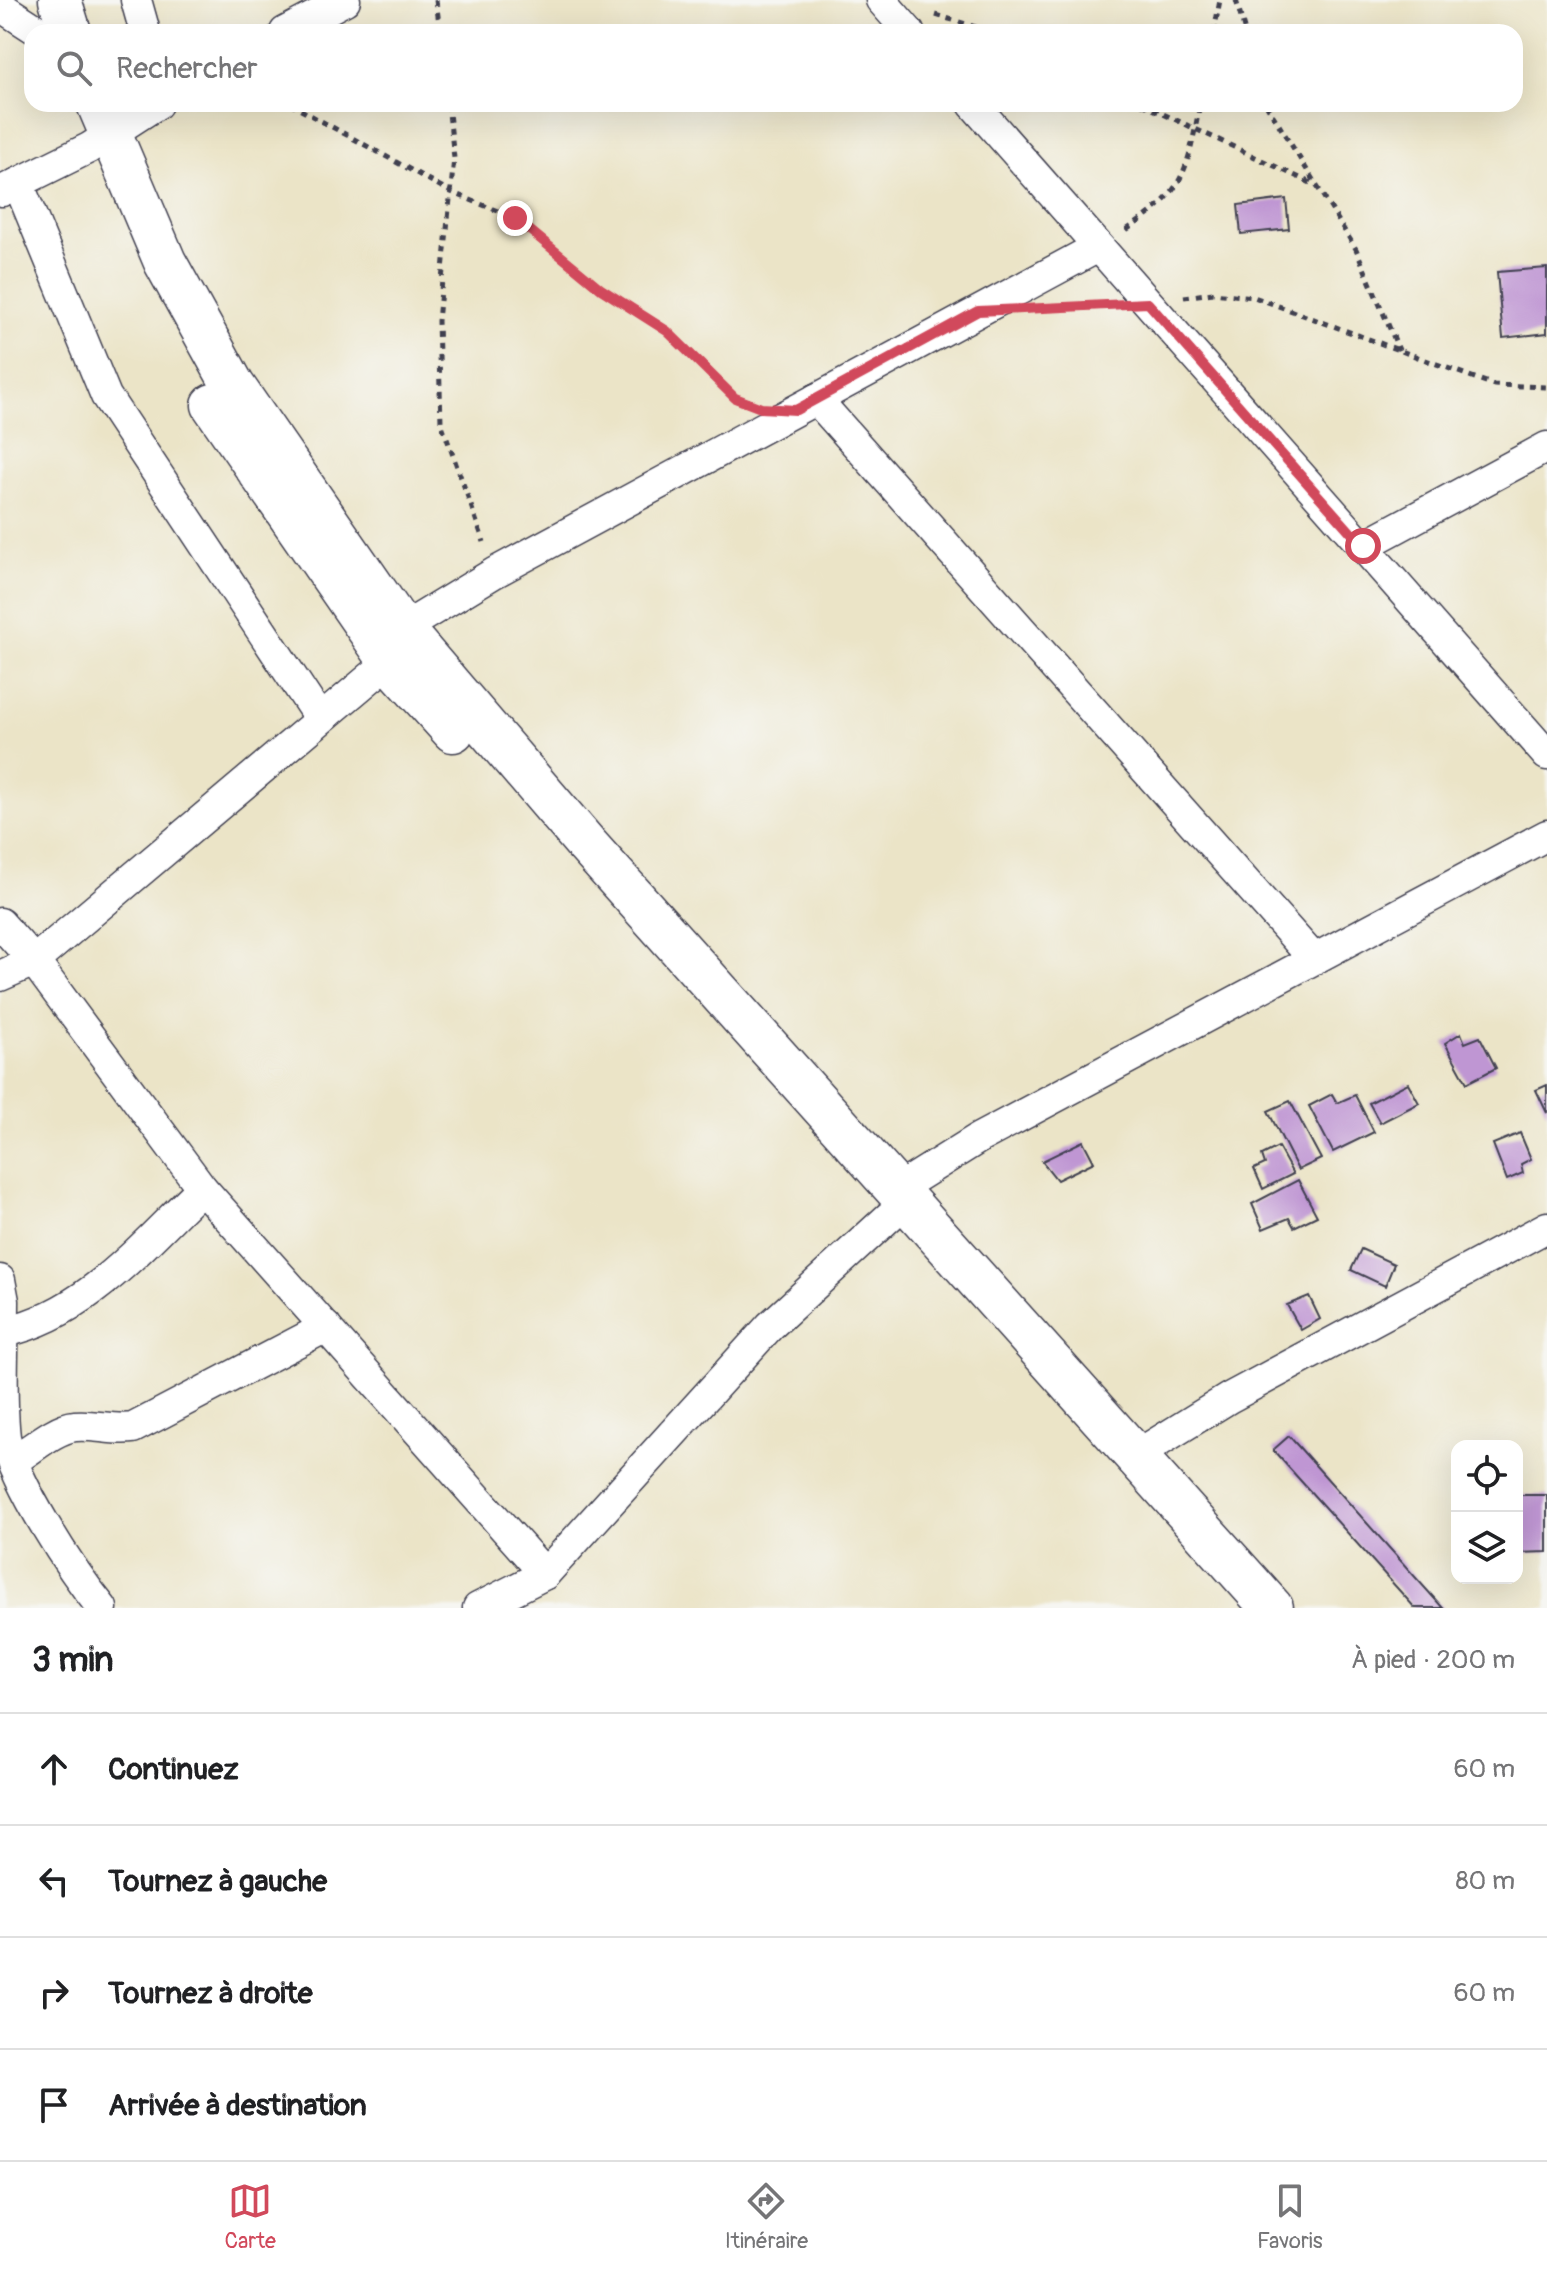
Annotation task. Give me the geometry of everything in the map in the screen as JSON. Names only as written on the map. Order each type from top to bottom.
[{"type":"street","points":[[38,0],[45,24]]},
{"type":"street","points":[[60,0],[68,24]]},
{"type":"street","points":[[136,0],[143,24]]},
{"type":"street","points":[[300,24],[345,0]]},
{"type":"street","points":[[881,0],[902,24]]},
{"type":"street","points":[[0,6],[28,24]]},
{"type":"street","points":[[81,112],[99,128],[165,262],[233,385],[396,645],[587,845],[1234,1608]]},
{"type":"street","points":[[138,112],[99,128],[9,187],[106,396],[320,719]]},
{"type":"street","points":[[980,112],[1547,755]]},
{"type":"street","points":[[0,976],[34,961],[320,719],[396,645],[494,573],[1098,247]]},
{"type":"street","points":[[806,405],[1313,958]]},
{"type":"street","points":[[1363,546],[1547,447]]},
{"type":"street","points":[[478,1608],[528,1589],[770,1326],[893,1203],[979,1138],[1547,835]]},
{"type":"street","points":[[0,923],[34,961],[202,1188],[326,1327],[528,1589]]},
{"type":"street","points":[[4,1332],[37,1325],[93,1293],[202,1188]]},
{"type":"street","points":[[893,1203],[1137,1455],[1272,1608]]},
{"type":"street","points":[[1137,1455],[1229,1398],[1541,1240]]},
{"type":"street","points":[[0,1280],[4,1332],[4,1436],[13,1461],[76,1577],[102,1608]]},
{"type":"street","points":[[13,1461],[64,1429],[76,1426],[113,1431],[133,1428],[326,1327]]},
{"type":"path","points":[[436,0],[439,24]]},
{"type":"path","points":[[1216,24],[1220,0]]},
{"type":"path","points":[[1236,0],[1243,24]]},
{"type":"path","points":[[305,112],[451,192],[515,218],[601,289],[667,331],[735,398],[761,408],[806,405]]},
{"type":"path","points":[[449,112],[454,158],[438,321],[441,422],[471,500],[494,573]]},
{"type":"path","points":[[1158,112],[1316,185]]},
{"type":"path","points":[[1098,247],[1159,209],[1187,171],[1199,112]]},
{"type":"path","points":[[1271,112],[1356,249],[1399,350]]},
{"type":"path","points":[[1055,307],[1148,303],[1213,293],[1254,297],[1494,385],[1547,387]]},
{"type":"building","points":[[1286,199],[1289,229],[1241,234],[1238,205]]},
{"type":"building","points":[[1547,268],[1547,333],[1503,338],[1497,272]]},
{"type":"building","points":[[1461,1033],[1465,1043],[1480,1037],[1496,1068],[1467,1083],[1445,1043]]},
{"type":"building","points":[[1408,1083],[1419,1103],[1380,1123],[1369,1103]]},
{"type":"building","points":[[1547,1085],[1547,1113],[1536,1090]]},
{"type":"building","points":[[1332,1094],[1337,1103],[1355,1095],[1374,1132],[1333,1152],[1309,1106]]},
{"type":"building","points":[[1290,1101],[1321,1159],[1298,1170],[1268,1111]]},
{"type":"building","points":[[1520,1133],[1531,1159],[1521,1164],[1523,1173],[1507,1180],[1493,1144]]},
{"type":"building","points":[[1083,1141],[1094,1162],[1057,1180],[1042,1161]]},
{"type":"building","points":[[1278,1147],[1293,1174],[1263,1189],[1254,1169],[1265,1164],[1262,1155]]},
{"type":"building","points":[[1298,1180],[1317,1216],[1294,1227],[1289,1218],[1263,1229],[1252,1204]]},
{"type":"building","points":[[1361,1249],[1394,1264],[1385,1286],[1351,1270]]},
{"type":"building","points":[[1309,1296],[1320,1319],[1301,1330],[1287,1305]]},
{"type":"building","points":[[1289,1436],[1443,1608],[1415,1608],[1273,1450]]},
{"type":"building","points":[[1523,1495],[1547,1495],[1547,1552],[1523,1553]]},
{"type":"route","points":[[515,218],[601,289],[667,331],[735,398],[761,408],[796,410],[978,311],[1148,303],[1363,546]]}]
